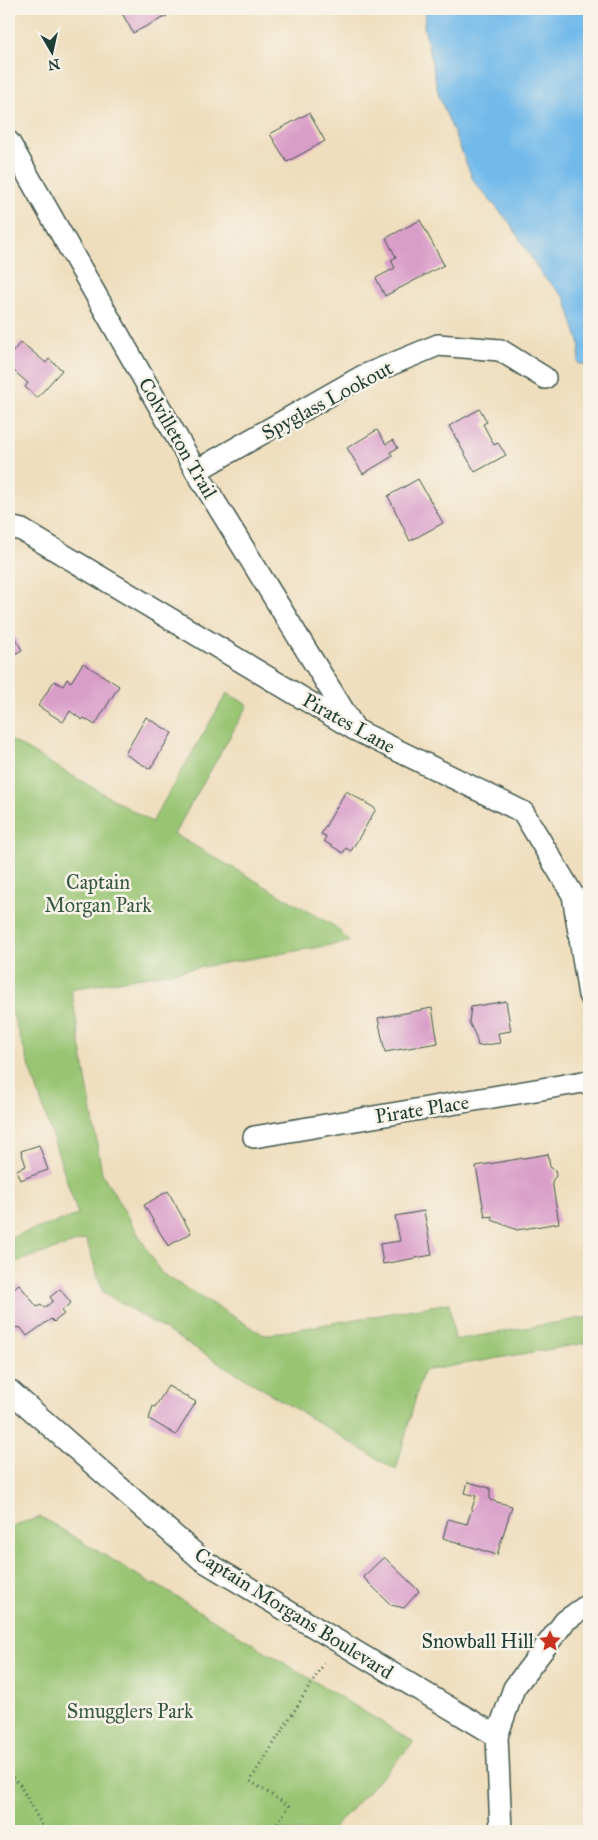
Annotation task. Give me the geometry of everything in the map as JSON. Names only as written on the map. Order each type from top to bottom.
[{"type":"street","name":"Colvilleton Trail","points":[[9,142],[196,471],[354,729]]},
{"type":"street","name":"Spyglass Lookout","points":[[196,471],[362,376],[438,346],[500,350],[545,378]]},
{"type":"street","name":"Pirates Lane","points":[[9,527],[22,530],[354,729],[524,812],[572,895],[589,995]]},
{"type":"street","name":"Pirate Place","points":[[254,1137],[589,1081]]},
{"type":"street","name":"Captain Morgans Boulevard","points":[[9,1390],[202,1560],[498,1736]]},
{"type":"street","points":[[501,1831],[498,1736],[514,1688],[565,1621],[589,1604]]},
{"type":"path","points":[[272,1831],[289,1806],[250,1781],[338,1641]]},
{"type":"path","points":[[9,1774],[20,1785],[45,1831]]},
{"type":"green space","name":"Captain Morgan Park","points":[[227,693],[248,705],[174,834],[336,927],[349,942],[71,989],[102,1173],[161,1273],[264,1335],[449,1303],[455,1340],[589,1317],[586,1343],[423,1371],[396,1470],[103,1292],[86,1239],[9,1264],[9,1238],[78,1215],[9,1003],[9,739],[152,822]]},
{"type":"green space","name":"Smugglers Park","points":[[41,1517],[155,1584],[414,1742],[331,1831],[9,1831],[9,1527]]},
{"type":"water","points":[[426,9],[589,9],[589,366],[578,363],[580,345],[565,298],[542,275],[510,223],[474,182],[439,96],[424,26]]},
{"type":"building","points":[[130,9],[163,9],[167,16],[133,33],[122,13]]},
{"type":"building","points":[[309,113],[325,141],[287,162],[270,134]]},
{"type":"building","points":[[420,220],[444,265],[385,296],[376,278],[395,268],[391,260],[396,257],[386,238]]},
{"type":"building","points":[[21,342],[46,363],[49,359],[62,370],[37,398],[25,387],[28,383],[9,367],[9,356]]},
{"type":"building","points":[[480,409],[487,422],[483,424],[494,445],[498,443],[506,455],[475,472],[449,426]]},
{"type":"building","points":[[377,430],[386,444],[393,440],[398,448],[390,452],[393,456],[363,474],[347,448]]},
{"type":"building","points":[[418,479],[443,523],[410,541],[388,496]]},
{"type":"building","points":[[9,627],[22,650],[9,657]]},
{"type":"building","points":[[83,663],[119,686],[95,725],[84,718],[82,720],[70,711],[63,722],[38,706],[54,681],[63,686],[67,679],[71,682]]},
{"type":"building","points":[[146,717],[172,733],[150,769],[125,754]]},
{"type":"building","points":[[346,791],[376,809],[351,851],[346,848],[343,853],[324,841],[326,836],[321,834]]},
{"type":"building","points":[[506,1001],[511,1031],[498,1033],[500,1043],[478,1046],[469,1022],[471,1007]]},
{"type":"building","points":[[432,1008],[438,1043],[385,1052],[378,1018]]},
{"type":"building","points":[[39,1145],[48,1170],[20,1180],[16,1170],[26,1166],[21,1151]]},
{"type":"building","points":[[548,1154],[550,1167],[555,1170],[556,1176],[552,1181],[559,1223],[517,1230],[492,1220],[492,1216],[485,1217],[476,1166]]},
{"type":"building","points":[[168,1191],[191,1233],[168,1246],[144,1205]]},
{"type":"building","points":[[424,1211],[432,1255],[383,1264],[380,1244],[400,1241],[395,1216]]},
{"type":"building","points":[[19,1284],[37,1307],[41,1305],[44,1308],[53,1301],[50,1297],[60,1289],[71,1303],[61,1311],[64,1314],[54,1322],[51,1319],[27,1336],[21,1328],[12,1327],[9,1330],[9,1292]]},
{"type":"building","points":[[168,1386],[196,1402],[176,1435],[149,1419],[153,1406],[155,1407]]},
{"type":"building","points":[[468,1482],[490,1488],[490,1500],[512,1506],[497,1555],[443,1538],[448,1519],[467,1524],[476,1496],[465,1493]]},
{"type":"building","points":[[384,1557],[419,1591],[404,1608],[391,1605],[363,1577]]},
{"type":"place","name":"Snowball Hill","points":[[550,1641]]}]
